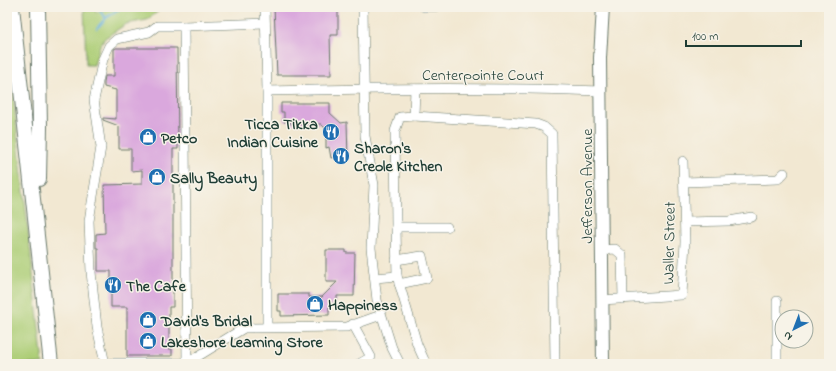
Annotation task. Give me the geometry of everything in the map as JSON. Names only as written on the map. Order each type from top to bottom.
[{"type":"highway","points":[[12,7],[51,364]]},
{"type":"highway","points":[[37,227],[40,126],[38,7]]},
{"type":"main road","name":"Jefferson Avenue","points":[[602,7],[600,58],[603,364]]},
{"type":"street","points":[[265,7],[267,91],[267,327]]},
{"type":"street","points":[[363,7],[365,136],[374,185],[371,248],[377,300],[392,348],[400,364]]},
{"type":"street","points":[[424,7],[435,7]]},
{"type":"street","points":[[265,23],[157,26],[149,32],[117,39],[109,46],[103,59],[94,100],[101,147],[89,221],[91,272],[97,327],[105,364],[187,364],[244,328],[347,327],[381,315]]},
{"type":"street","points":[[184,26],[187,364]]},
{"type":"street","name":"Centerpointe Court","points":[[267,91],[364,89],[550,89],[601,91]]},
{"type":"street","points":[[414,116],[415,89]]},
{"type":"street","points":[[426,364],[417,344],[398,280],[396,260],[395,131],[400,117],[414,116],[536,124],[544,126],[552,134],[555,364]]},
{"type":"street","name":"Waller Street","points":[[602,300],[682,295],[684,222],[683,161]]},
{"type":"street","points":[[684,182],[778,179],[784,173]]},
{"type":"street","points":[[684,222],[729,221],[752,218]]},
{"type":"street","points":[[396,227],[446,227]]},
{"type":"street","points":[[602,250],[615,249],[622,254],[623,299]]},
{"type":"street","points":[[375,278],[398,280],[427,278],[422,256],[396,260]]},
{"type":"street","points":[[777,301],[777,364]]},
{"type":"street","points":[[353,324],[371,356],[359,364]]},
{"type":"green space","points":[[84,7],[95,7],[96,13],[103,7],[164,7],[147,20],[126,24],[105,38],[100,45],[94,65],[86,65]]},
{"type":"green space","points":[[7,40],[43,364],[11,364],[7,335]]},
{"type":"building","points":[[274,7],[338,7],[338,35],[330,35],[331,75],[277,75]]},
{"type":"building","points":[[177,48],[178,149],[173,149],[173,307],[169,307],[169,349],[172,349],[172,356],[127,356],[127,307],[111,307],[111,271],[98,271],[98,248],[96,248],[96,234],[105,233],[104,185],[142,184],[142,170],[131,171],[131,149],[119,149],[119,126],[103,120],[103,118],[116,119],[116,90],[104,87],[104,82],[105,76],[114,76],[114,49]]},
{"type":"building","points":[[281,103],[330,103],[330,113],[341,123],[347,122],[348,160],[336,160],[336,157],[331,158],[329,147],[326,148],[326,137],[334,137],[321,124],[290,124],[290,121],[284,122],[284,112],[281,112]]},
{"type":"building","points":[[326,250],[346,250],[346,253],[355,253],[354,296],[337,296],[337,300],[329,307],[329,315],[281,316],[281,311],[278,311],[278,294],[309,294],[309,297],[322,297],[337,282],[326,282]]},
{"type":"waterway","points":[[106,18],[122,7]]},
{"type":"waterway","points":[[97,28],[106,18],[100,11]]},
{"type":"place","name":"Ticca Tikka Indian Cuisine","points":[[331,132]]},
{"type":"place","name":"Petco","points":[[148,137]]},
{"type":"place","name":"Sharon's Creole Kitchen","points":[[341,156]]},
{"type":"place","name":"Sally Beauty","points":[[157,177]]},
{"type":"place","name":"The Cafe","points":[[113,285]]},
{"type":"place","name":"Happiness","points":[[315,304]]},
{"type":"place","name":"David's Bridal","points":[[148,320]]},
{"type":"place","name":"Lakeshore Learning Store","points":[[148,341]]}]
